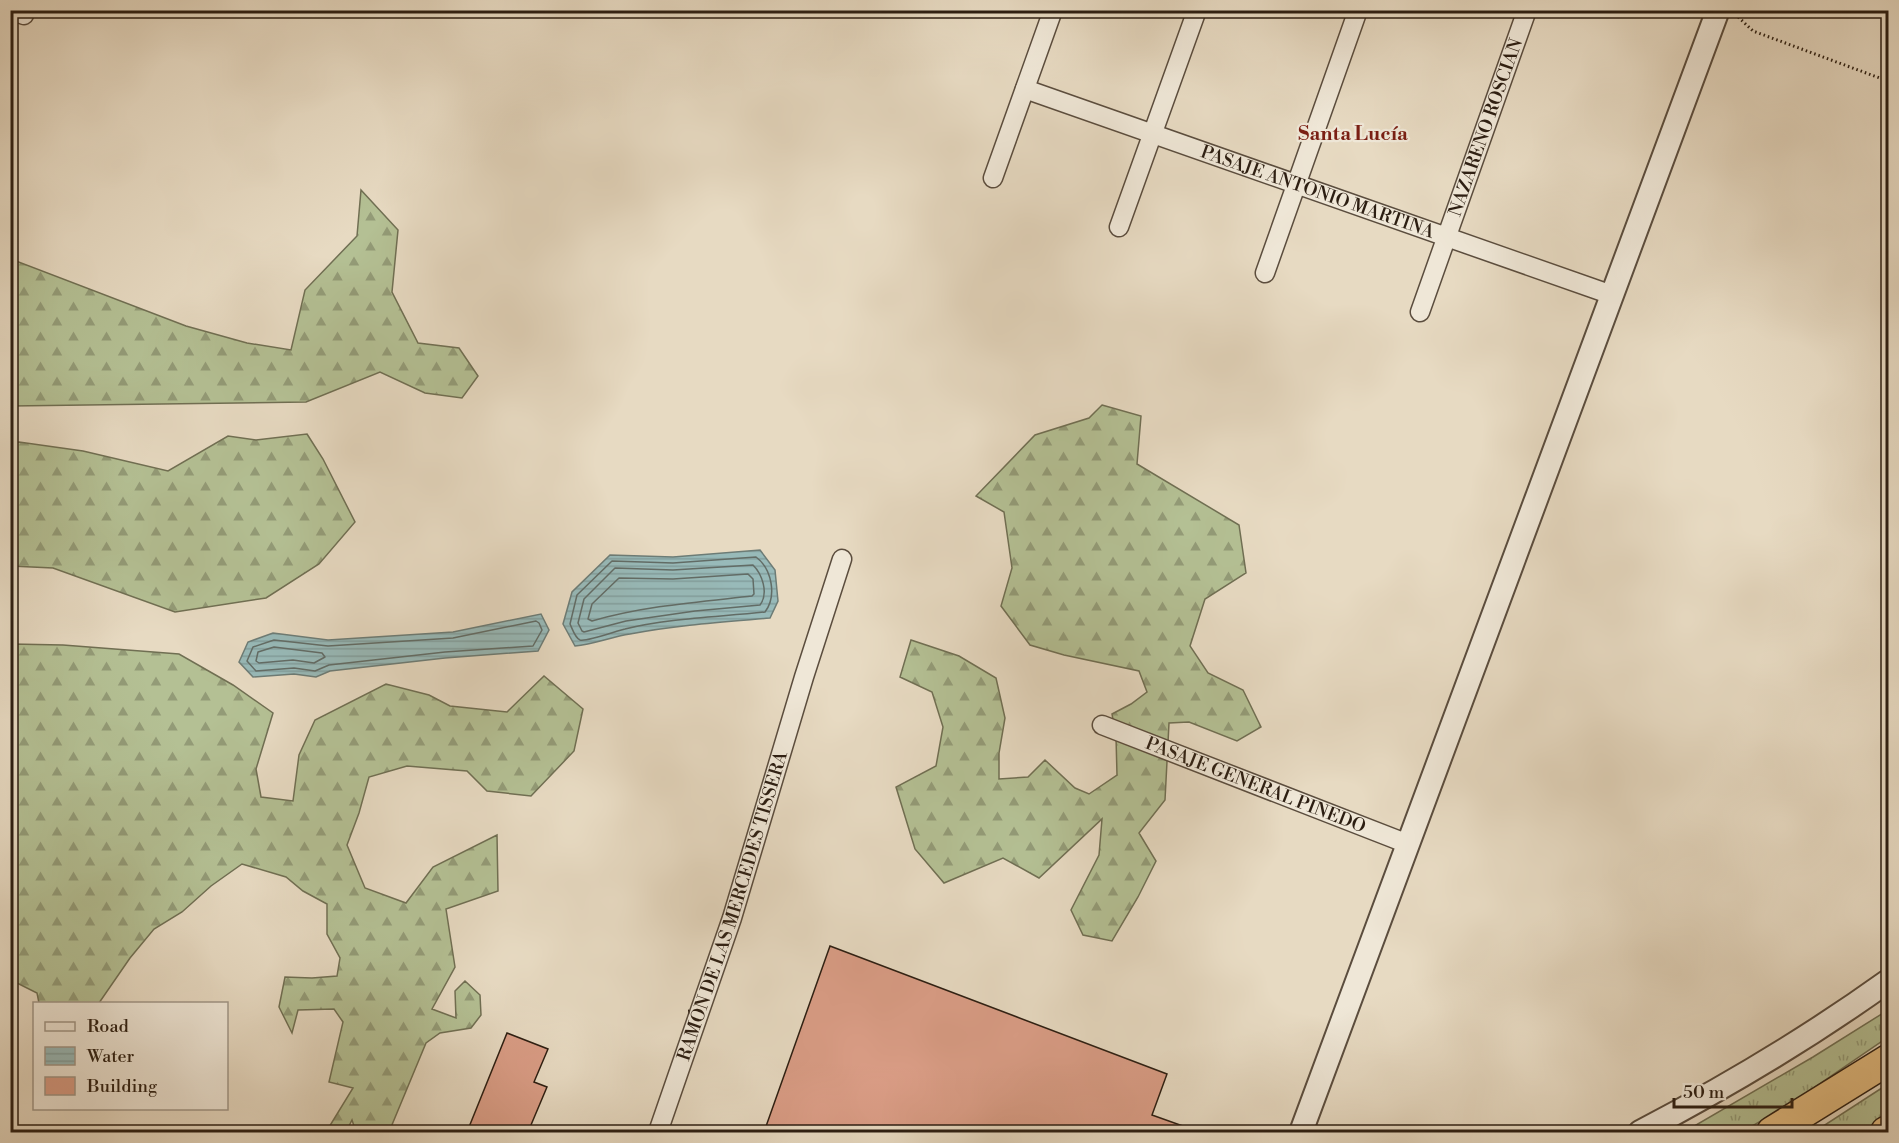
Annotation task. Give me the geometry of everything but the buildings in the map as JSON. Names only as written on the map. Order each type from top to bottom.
[{"type":"highway","points":[[1772,1132],[1888,1060]]},
{"type":"street","points":[[993,178],[1053,10]]},
{"type":"street","points":[[1119,227],[1197,10]]},
{"type":"street","points":[[1265,273],[1358,10]]},
{"type":"street","name":"NAZARENO ROSCIAN","points":[[1420,312],[1527,10]]},
{"type":"street","points":[[1301,1132],[1718,10]]},
{"type":"street","name":"PASAJE ANTONIO MARTINA","points":[[1025,89],[1612,295]]},
{"type":"street","name":"RAMÓN DE LAS MERCEDES TISSERA","points":[[658,1132],[732,918],[842,559]]},
{"type":"street","name":"PASAJE GENERAL PINEDO","points":[[1102,725],[1408,844]]},
{"type":"street","points":[[1640,1132],[1713,1094],[1851,1008],[1888,981]]},
{"type":"path","points":[[1732,10],[1753,31],[1885,80],[1888,88]]},
{"type":"green space","points":[[361,190],[398,230],[392,292],[418,343],[459,348],[478,376],[462,398],[425,393],[380,372],[306,402],[11,406],[11,259],[186,326],[247,343],[291,350],[305,290],[357,236]]},
{"type":"green space","points":[[1102,405],[1141,416],[1137,464],[1239,525],[1246,573],[1205,599],[1190,646],[1208,673],[1243,690],[1261,727],[1237,741],[1189,722],[1169,723],[1165,800],[1139,833],[1156,861],[1112,941],[1083,935],[1071,910],[1099,855],[1102,819],[1039,878],[1003,858],[944,883],[915,849],[896,787],[936,766],[943,727],[932,692],[900,677],[911,640],[959,656],[996,678],[1005,718],[999,753],[999,779],[1028,777],[1045,760],[1075,788],[1089,794],[1117,775],[1116,737],[1112,714],[1147,692],[1139,671],[1064,655],[1030,645],[1001,606],[1012,568],[1004,512],[976,496],[1035,435],[1089,418]]},
{"type":"green space","points":[[307,434],[323,459],[355,522],[319,564],[266,598],[175,612],[53,568],[11,566],[11,443],[19,442],[83,451],[168,471],[228,436],[256,440]]},
{"type":"green space","points":[[11,644],[63,645],[179,654],[233,685],[273,713],[256,769],[261,797],[293,801],[299,755],[315,720],[386,684],[429,695],[450,706],[507,712],[544,676],[583,709],[574,751],[531,796],[487,791],[467,771],[407,766],[369,777],[347,845],[365,888],[406,903],[433,867],[497,835],[498,891],[446,909],[455,967],[432,1009],[456,1018],[455,991],[465,981],[480,995],[481,1015],[471,1028],[440,1033],[426,1043],[389,1132],[356,1132],[352,1120],[346,1132],[326,1132],[353,1088],[329,1082],[343,1022],[334,1009],[298,1010],[292,1033],[279,1007],[285,977],[337,976],[340,958],[327,934],[327,904],[303,891],[286,877],[242,864],[211,886],[182,912],[154,929],[130,958],[100,1002],[39,1002],[37,993],[11,980]]},
{"type":"green space","points":[[1888,1010],[1888,1037],[1790,1104],[1742,1132],[1684,1132],[1813,1057]]},
{"type":"green space","points":[[1888,1084],[1888,1117],[1865,1132],[1814,1132]]},
{"type":"water","points":[[760,550],[775,570],[778,601],[770,618],[665,628],[575,646],[563,624],[572,592],[610,555],[673,557]]},
{"type":"water","points":[[541,614],[549,630],[538,651],[445,658],[330,671],[316,677],[294,674],[253,677],[239,662],[248,642],[273,633],[328,640],[453,632]]},
{"type":"district","name":"Santa Lucía","points":[[1353,134]]}]
